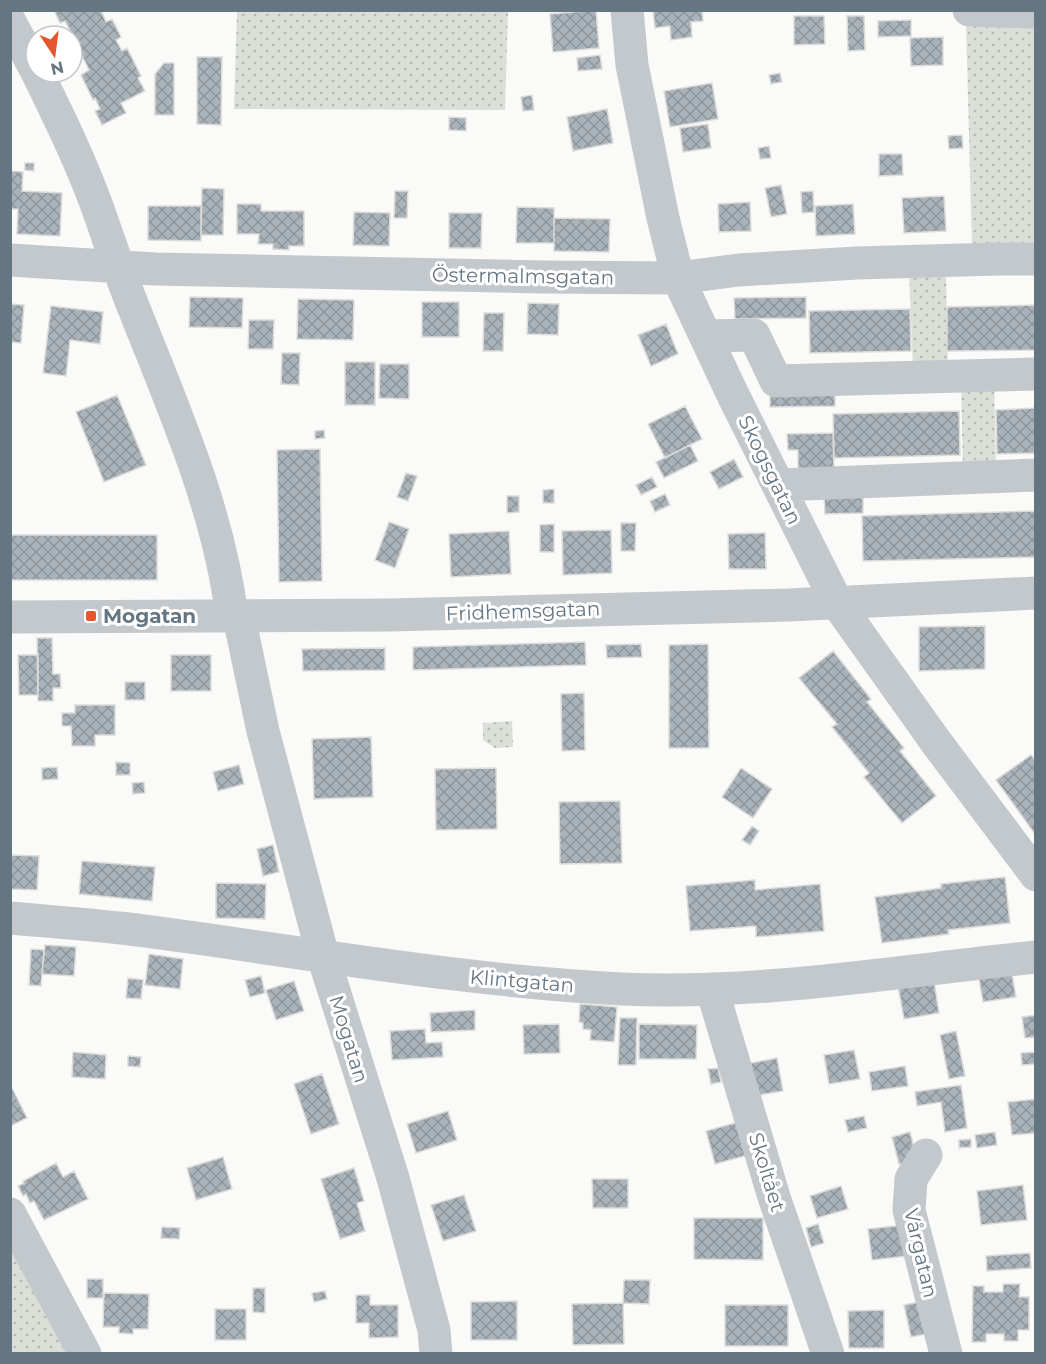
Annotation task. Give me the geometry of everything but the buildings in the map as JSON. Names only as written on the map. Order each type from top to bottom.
[{"type":"street","name":"Skogsgatan","points":[[627,10],[632,65],[663,218],[678,278],[837,603],[1035,875]]},
{"type":"street","points":[[969,10],[1035,12]]},
{"type":"street","name":"Mogatan","points":[[10,22],[24,47]]},
{"type":"street","name":"Mogatan","points":[[43,84],[73,147],[98,208],[118,267],[207,500],[263,731],[323,956],[393,1178],[434,1330],[436,1353]]},
{"type":"street","name":"Östermalmsgatan","points":[[10,260],[118,267],[678,278],[739,270],[834,264],[1035,259]]},
{"type":"street","points":[[707,336],[754,334],[776,381],[1035,374]]},
{"type":"street","points":[[778,485],[1035,475]]},
{"type":"street","name":"Fridhemsgatan","points":[[10,617],[390,615],[837,603],[1035,593]]},
{"type":"street","name":"Klintgatan","points":[[10,918],[144,931],[440,973],[568,986],[626,989],[778,986],[1035,957]]},
{"type":"street","name":"Skoltået","points":[[712,989],[774,1197],[828,1353]]},
{"type":"street","name":"Vårgatan","points":[[926,1155],[911,1179],[909,1210],[945,1353]]},
{"type":"street","points":[[10,1214],[85,1353]]},
{"type":"shaded area","points":[[237,11],[508,11],[505,110],[234,109]]},
{"type":"shaded area","points":[[966,23],[1035,24],[1035,247],[972,247]]},
{"type":"shaded area","points":[[909,270],[946,271],[948,369],[913,370]]},
{"type":"shaded area","points":[[961,381],[994,381],[996,469],[963,471]]},
{"type":"shaded area","points":[[512,721],[513,747],[495,748],[483,740],[483,723]]},
{"type":"shaded area","points":[[11,1243],[68,1353],[11,1353]]},
{"type":"place","name":"Mogatan","points":[[91,616]]}]
